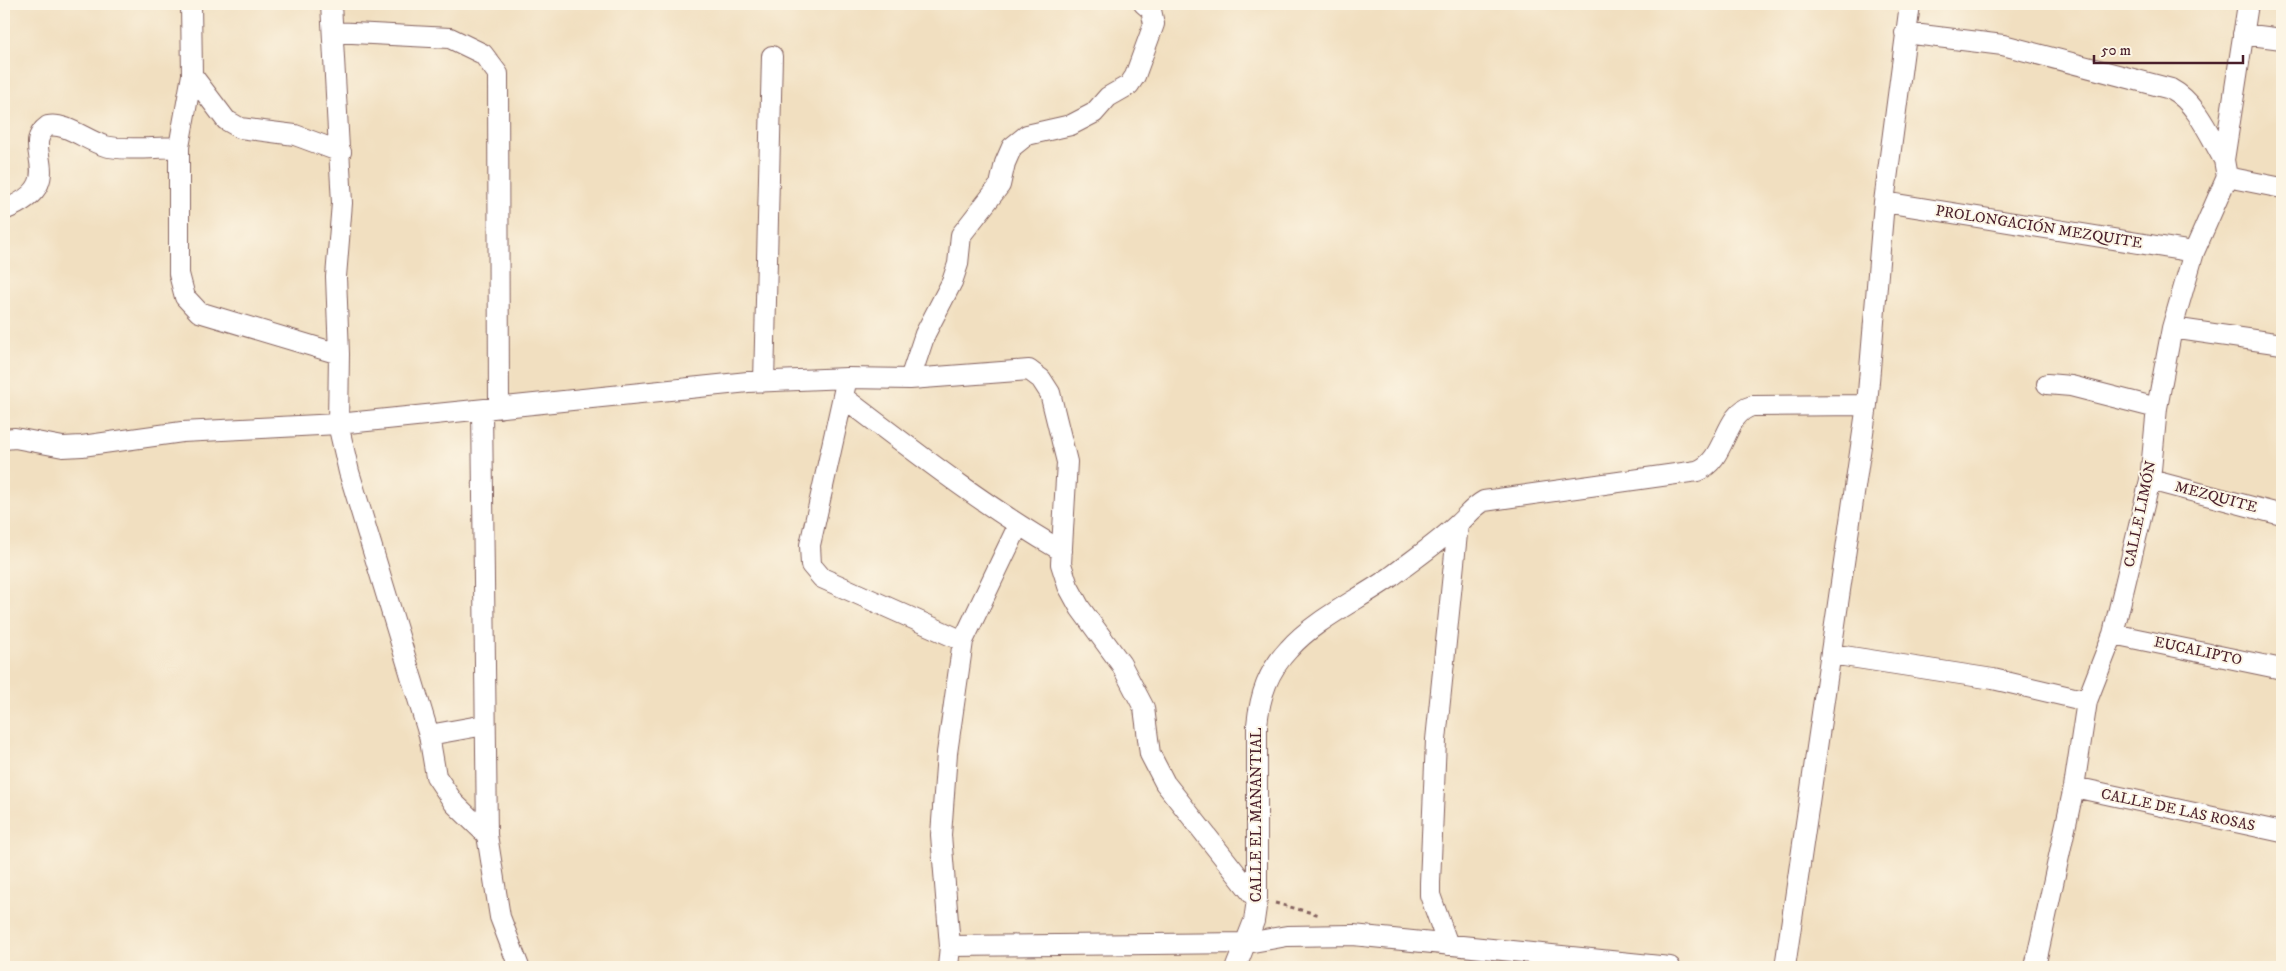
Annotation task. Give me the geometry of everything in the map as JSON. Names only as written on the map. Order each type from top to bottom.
[{"type":"street","points":[[191,4],[192,75],[179,147],[179,274],[185,297],[198,312],[339,354]]},
{"type":"street","points":[[331,4],[341,152],[342,204],[336,276],[339,354],[338,424],[349,472],[429,735],[436,776],[454,803],[487,835]]},
{"type":"street","points":[[910,379],[925,334],[952,282],[958,264],[961,235],[1000,185],[1005,163],[1012,146],[1027,134],[1071,125],[1094,113],[1108,97],[1129,84],[1135,76],[1154,24],[1151,10],[1144,4]]},
{"type":"street","points":[[1785,967],[1867,405],[1884,202],[1910,4]]},
{"type":"street","name":"CALLE LIMÓN","points":[[2035,967],[2074,787],[2087,701],[2113,634],[2150,480],[2157,408],[2172,328],[2194,252],[2226,168],[2248,4]]},
{"type":"street","points":[[333,32],[450,38],[483,54],[498,74],[485,725],[487,835],[500,917],[519,967]]},
{"type":"street","points":[[1905,32],[2003,46],[2171,89],[2182,96],[2196,113],[2226,168],[2282,188]]},
{"type":"street","points":[[2243,34],[2282,40]]},
{"type":"street","points":[[764,382],[772,56]]},
{"type":"street","points":[[192,75],[226,120],[240,128],[295,135],[341,152]]},
{"type":"street","points":[[4,210],[30,197],[38,185],[41,172],[39,134],[48,126],[60,125],[90,141],[109,147],[179,147]]},
{"type":"street","name":"PROLONGACIÓN MEZQUITE","points":[[1884,202],[2194,252]]},
{"type":"street","points":[[2172,328],[2282,344]]},
{"type":"street","points":[[4,439],[15,438],[63,447],[182,432],[338,424],[764,382],[845,388],[910,379],[1030,370],[1041,379],[1050,393],[1067,462],[1061,564],[1068,586],[1080,608],[1121,664],[1144,708],[1150,754],[1165,783],[1257,900]]},
{"type":"street","points":[[2047,384],[2071,386],[2157,408]]},
{"type":"street","points":[[845,388],[930,463],[1018,526],[1062,550]]},
{"type":"street","points":[[845,388],[810,545],[811,565],[822,578],[963,641]]},
{"type":"street","name":"CALLE EL MANANTIAL","points":[[1236,967],[1254,921],[1257,900],[1257,725],[1262,693],[1277,663],[1304,635],[1391,576],[1458,524],[1475,506],[1491,499],[1690,472],[1704,468],[1715,456],[1738,413],[1752,406],[1867,405]]},
{"type":"street","name":"MEZQUITE","points":[[2150,480],[2282,515]]},
{"type":"street","points":[[1448,945],[1430,895],[1430,883],[1436,740],[1458,524]]},
{"type":"street","points":[[948,967],[950,946],[941,835],[947,752],[963,641],[1018,526]]},
{"type":"street","name":"EUCALIPTO","points":[[2113,634],[2282,669]]},
{"type":"street","points":[[1831,654],[1993,679],[2087,701]]},
{"type":"street","points":[[429,735],[485,725]]},
{"type":"street","name":"CALLE DE LAS ROSAS","points":[[2074,787],[2282,832]]},
{"type":"street","points":[[950,946],[1247,943],[1288,936],[1353,935],[1670,967]]},
{"type":"path","points":[[1257,900],[1318,914],[1325,918]]}]
